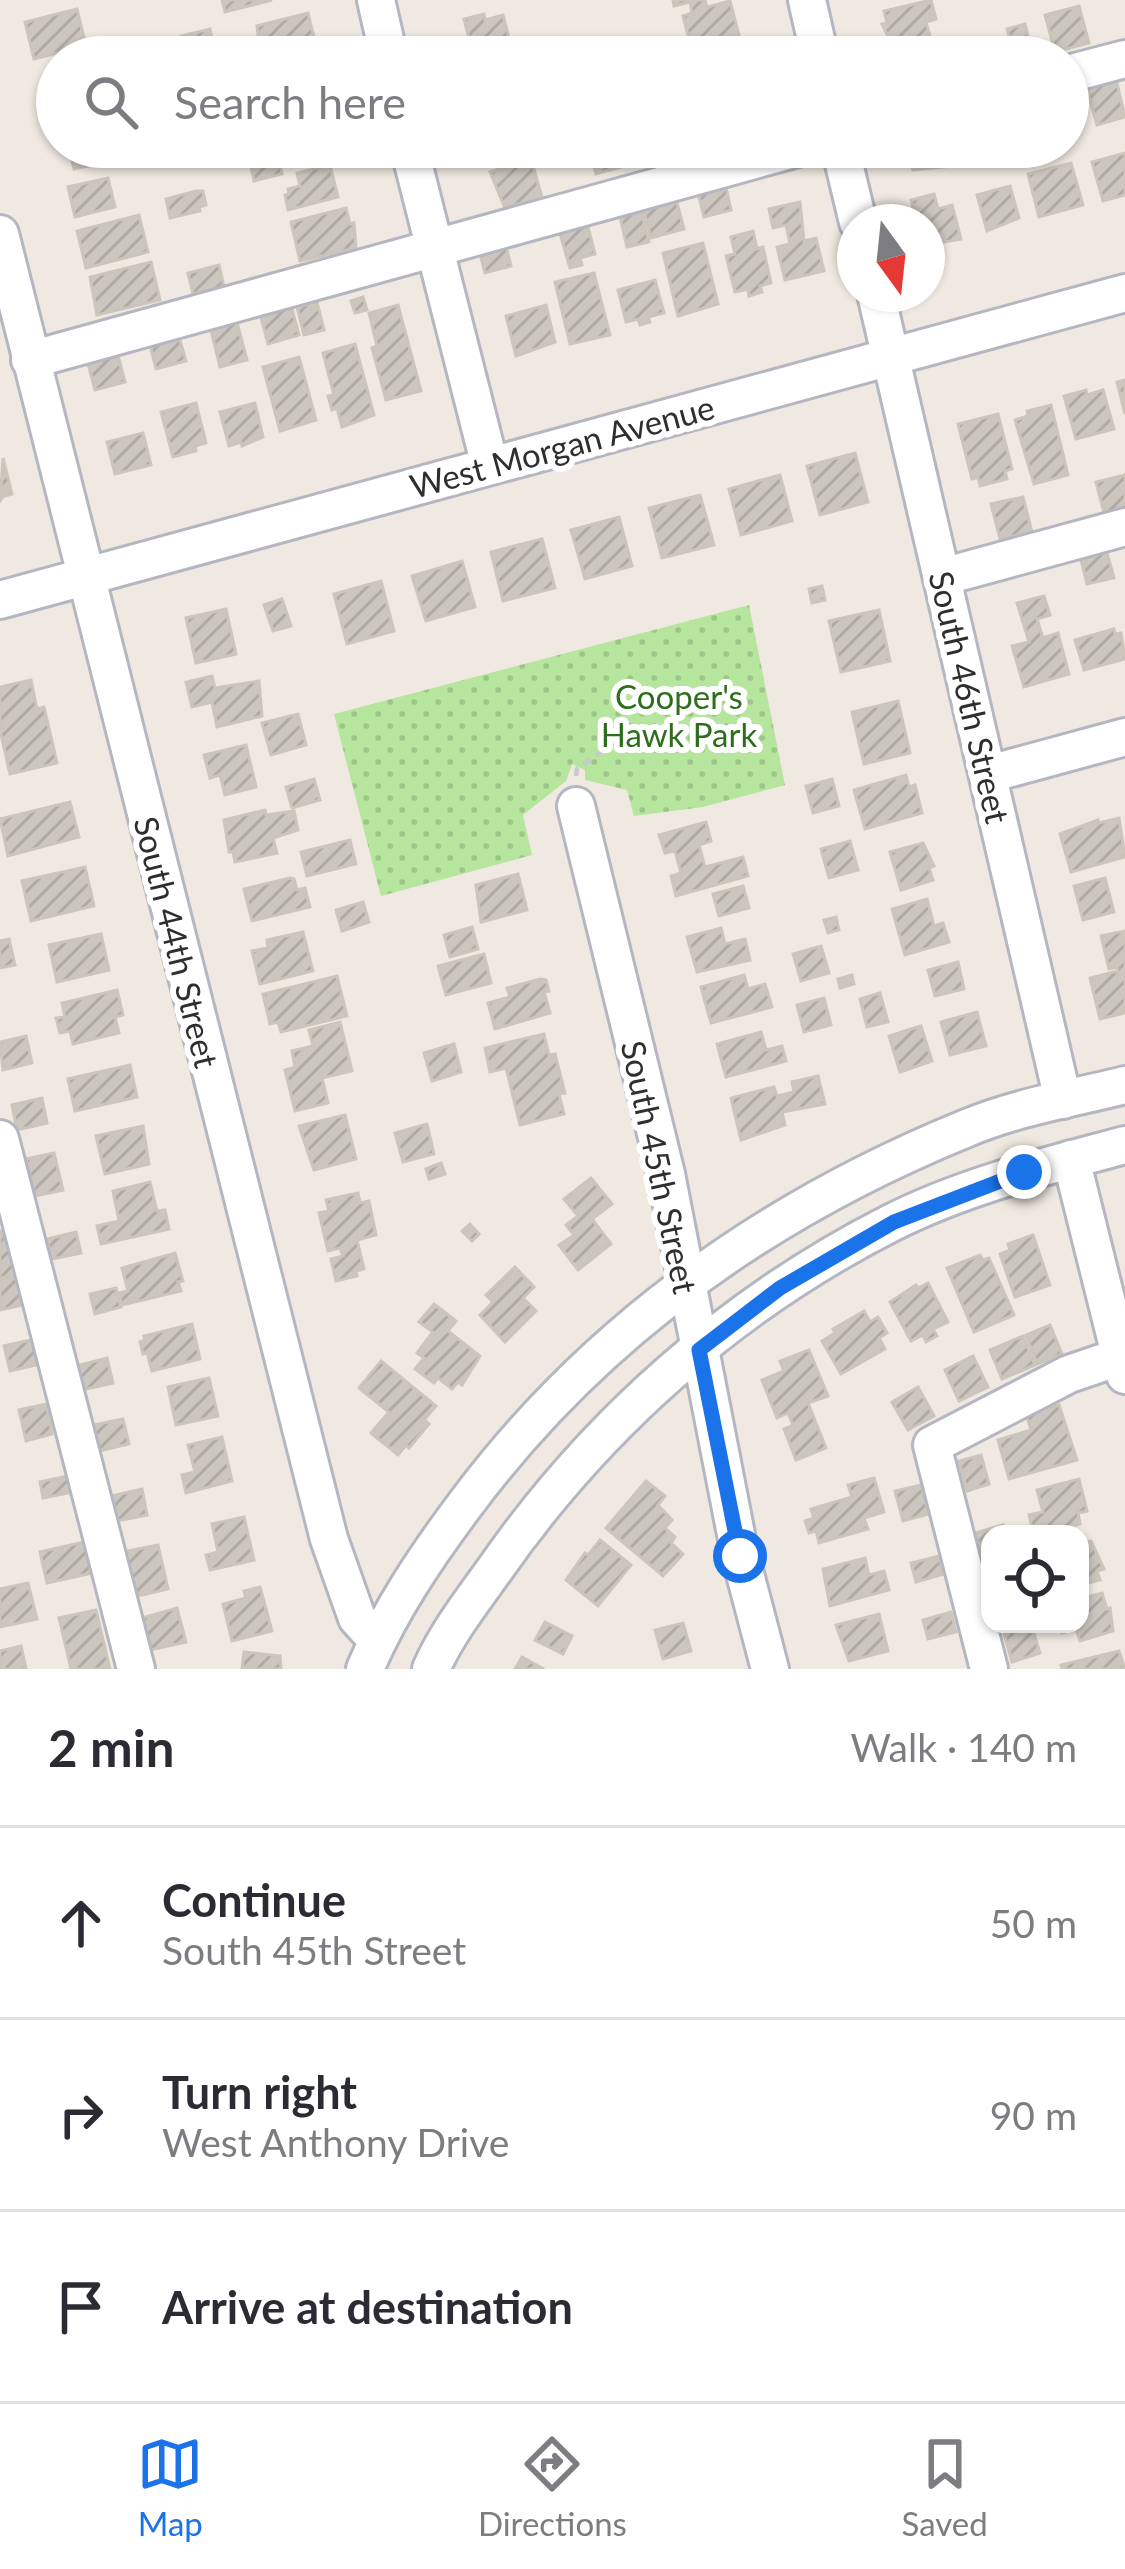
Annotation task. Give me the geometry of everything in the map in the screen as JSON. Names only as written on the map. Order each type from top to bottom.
[{"type":"street","points":[[376,0],[384,36]]},
{"type":"street","points":[[807,0],[815,36]]},
{"type":"street","points":[[1089,68],[1125,59]]},
{"type":"street","points":[[415,168],[490,466]]},
{"type":"street","points":[[30,360],[725,168]]},
{"type":"street","points":[[845,168],[854,204]]},
{"type":"street","name":"South 44th Street","points":[[0,234],[329,1539],[371,1654]]},
{"type":"street","name":"West Morgan Avenue","points":[[0,600],[1125,292]]},
{"type":"street","name":"South 46th Street","points":[[880,312],[1063,1100]]},
{"type":"street","points":[[941,577],[1125,527]]},
{"type":"street","points":[[989,774],[1125,737]]},
{"type":"street","name":"South 45th Street","points":[[576,788],[666,1174],[740,1556],[770,1669]]},
{"type":"street","points":[[371,1654],[434,1546],[534,1420],[603,1350],[686,1282],[761,1231],[871,1171],[968,1127],[1125,1084]]},
{"type":"street","points":[[0,1139],[136,1669]]},
{"type":"street","points":[[430,1669],[455,1625],[564,1477],[664,1378],[780,1288],[894,1222],[1024,1172],[1125,1145]]},
{"type":"street","points":[[988,1669],[932,1445],[1069,1374],[1123,1362],[1071,1160]]},
{"type":"path","points":[[622,703],[622,726],[634,739],[700,744],[710,736]]},
{"type":"path","points":[[576,788],[628,732]]},
{"type":"green space","name":"Cooper's Hawk Park","points":[[749,605],[785,785],[703,807],[634,816],[627,790],[585,780],[585,770],[572,764],[566,781],[523,815],[532,855],[381,896],[334,714]]},
{"type":"building","points":[[222,0],[272,0],[225,12]]},
{"type":"building","points":[[673,0],[705,0],[707,7],[730,1],[739,35],[688,36],[683,16],[692,13],[690,2],[674,6]]},
{"type":"building","points":[[931,0],[936,19],[926,22],[930,36],[888,36],[882,24],[887,23],[884,11]]},
{"type":"building","points":[[1079,6],[1087,36],[1051,36],[1045,15]]},
{"type":"building","points":[[77,9],[84,36],[36,36],[34,59],[25,22]]},
{"type":"building","points":[[308,13],[314,36],[258,36],[257,26]]},
{"type":"building","points":[[503,15],[508,36],[468,36],[464,19]]},
{"type":"building","points":[[1025,24],[1028,36],[1009,36],[1007,29]]},
{"type":"building","points":[[210,29],[212,36],[181,36]]},
{"type":"building","points":[[1116,79],[1125,117],[1097,125],[1089,85]]},
{"type":"building","points":[[1125,153],[1125,195],[1103,201],[1092,162]]},
{"type":"building","points":[[251,168],[281,168],[282,174],[254,181]]},
{"type":"building","points":[[331,168],[338,197],[288,210],[285,195],[288,189],[300,186],[297,173]]},
{"type":"building","points":[[534,168],[542,197],[505,208],[490,172]]},
{"type":"building","points":[[1072,168],[1083,205],[1039,217],[1028,174]]},
{"type":"building","points":[[108,178],[115,207],[75,217],[68,187]]},
{"type":"building","points":[[725,183],[731,210],[704,217],[697,189]]},
{"type":"building","points":[[1010,186],[1019,218],[987,231],[977,195]]},
{"type":"building","points":[[203,191],[206,205],[200,211],[170,218],[166,199]]},
{"type":"building","points":[[934,194],[937,204],[912,204],[911,200]]},
{"type":"building","points":[[676,199],[684,229],[651,238],[643,208]]},
{"type":"building","points":[[800,202],[804,241],[816,238],[824,271],[785,280],[777,247],[790,244],[786,225],[773,228],[769,209]]},
{"type":"building","points":[[952,205],[961,239],[945,242],[945,207]]},
{"type":"building","points":[[346,208],[350,224],[354,223],[356,248],[300,261],[291,222]]},
{"type":"building","points":[[641,212],[649,242],[627,247],[620,217]]},
{"type":"building","points":[[139,215],[148,252],[86,268],[77,231]]},
{"type":"building","points":[[587,223],[595,254],[580,258],[582,265],[570,268],[559,230]]},
{"type":"building","points":[[753,231],[757,249],[763,247],[771,283],[749,296],[748,289],[735,292],[726,256],[735,254],[731,237]]},
{"type":"building","points":[[504,238],[511,266],[485,273],[478,246]]},
{"type":"building","points":[[703,243],[718,304],[678,316],[663,253]]},
{"type":"building","points":[[151,262],[160,300],[97,315],[90,277]]},
{"type":"building","points":[[219,265],[224,287],[193,294],[188,273]]},
{"type":"building","points":[[594,273],[610,335],[570,344],[555,282]]},
{"type":"building","points":[[655,280],[664,313],[640,325],[638,319],[626,322],[618,290]]},
{"type":"building","points":[[363,297],[367,310],[355,313],[351,301]]},
{"type":"building","points":[[317,302],[324,330],[304,335],[297,307]]},
{"type":"building","points":[[398,305],[421,391],[386,400],[372,348],[377,346],[369,313]]},
{"type":"building","points":[[546,305],[555,342],[516,356],[506,316]]},
{"type":"building","points":[[291,306],[299,335],[268,344],[260,314]]},
{"type":"building","points":[[235,315],[247,360],[220,367],[209,322]]},
{"type":"building","points":[[178,334],[186,361],[156,369],[149,341]]},
{"type":"building","points":[[355,344],[374,415],[342,427],[328,396],[334,395],[323,353]]},
{"type":"building","points":[[117,352],[125,382],[95,390],[87,360]]},
{"type":"building","points":[[299,357],[316,420],[280,431],[263,367]]},
{"type":"building","points":[[1125,380],[1125,414],[1117,382]]},
{"type":"building","points":[[1086,390],[1087,395],[1103,390],[1114,429],[1076,439],[1064,396]]},
{"type":"building","points":[[196,403],[206,443],[173,457],[161,412]]},
{"type":"building","points":[[255,403],[263,437],[229,446],[220,412]]},
{"type":"building","points":[[1051,405],[1068,475],[1034,484],[1015,420],[1028,416],[1027,411]]},
{"type":"building","points":[[998,414],[1012,469],[1005,471],[1007,479],[980,486],[978,477],[972,479],[958,424]]},
{"type":"building","points":[[143,433],[151,465],[115,474],[107,442]]},
{"type":"building","points":[[855,453],[868,502],[820,515],[807,466]]},
{"type":"building","points":[[3,458],[12,494],[0,502]]},
{"type":"building","points":[[780,475],[792,521],[741,535],[729,489]]},
{"type":"building","points":[[1125,475],[1125,508],[1104,513],[1096,482]]},
{"type":"building","points":[[700,495],[714,545],[662,558],[649,508]]},
{"type":"building","points":[[1023,497],[1032,532],[1000,539],[991,504]]},
{"type":"building","points":[[619,517],[632,566],[585,579],[571,530]]},
{"type":"building","points":[[542,539],[555,588],[503,601],[491,552]]},
{"type":"building","points":[[1106,550],[1114,578],[1087,584],[1080,556]]},
{"type":"building","points":[[462,561],[475,607],[426,621],[412,576]]},
{"type":"building","points":[[381,581],[394,631],[347,644],[334,594]]},
{"type":"building","points":[[822,586],[825,600],[812,603],[809,589]]},
{"type":"building","points":[[1044,596],[1050,615],[1037,619],[1043,638],[1058,633],[1069,674],[1024,687],[1012,646],[1029,642],[1017,603]]},
{"type":"building","points":[[282,599],[291,626],[273,631],[264,605]]},
{"type":"building","points":[[226,609],[236,654],[196,663],[186,618]]},
{"type":"building","points":[[879,610],[890,661],[841,672],[829,621]]},
{"type":"building","points":[[1114,629],[1115,634],[1121,633],[1125,659],[1084,670],[1075,640]]},
{"type":"building","points":[[212,676],[215,688],[259,681],[262,716],[217,727],[212,702],[192,707],[186,682]]},
{"type":"building","points":[[31,680],[37,709],[44,707],[57,763],[10,774],[0,730],[0,687]]},
{"type":"building","points":[[898,701],[910,753],[864,764],[852,712]]},
{"type":"building","points":[[298,714],[306,745],[271,755],[262,723]]},
{"type":"building","points":[[246,745],[256,787],[225,795],[220,775],[210,778],[204,755]]},
{"type":"building","points":[[906,775],[909,787],[915,785],[922,813],[865,829],[854,790]]},
{"type":"building","points":[[314,779],[320,800],[292,808],[286,787]]},
{"type":"building","points":[[832,779],[839,806],[813,813],[806,786]]},
{"type":"building","points":[[70,802],[79,837],[8,856],[0,819]]},
{"type":"building","points":[[265,810],[266,815],[294,811],[298,830],[273,838],[277,853],[235,862],[224,820]]},
{"type":"building","points":[[1119,818],[1125,857],[1071,872],[1060,834]]},
{"type":"building","points":[[706,822],[711,841],[699,845],[705,867],[743,857],[748,876],[676,896],[671,876],[681,873],[675,851],[665,853],[659,835]]},
{"type":"building","points":[[350,840],[356,864],[307,876],[301,852]]},
{"type":"building","points":[[850,841],[858,870],[829,878],[821,849]]},
{"type":"building","points":[[923,843],[934,866],[929,868],[933,880],[901,890],[890,852]]},
{"type":"building","points":[[85,867],[94,906],[31,921],[22,881]]},
{"type":"building","points":[[518,874],[527,910],[481,922],[476,885]]},
{"type":"building","points":[[290,878],[297,890],[305,888],[310,907],[252,921],[244,889]]},
{"type":"building","points":[[1105,878],[1114,912],[1083,920],[1074,886]]},
{"type":"building","points":[[743,886],[749,908],[719,916],[713,894]]},
{"type":"building","points":[[927,899],[934,926],[943,923],[949,942],[905,955],[892,909]]},
{"type":"building","points":[[363,902],[369,922],[342,931],[336,910]]},
{"type":"building","points":[[836,917],[839,930],[828,933],[824,920]]},
{"type":"building","points":[[472,927],[478,949],[450,957],[444,935]]},
{"type":"building","points":[[721,928],[725,944],[745,939],[750,960],[697,972],[687,937]]},
{"type":"building","points":[[1125,931],[1125,1013],[1100,1019],[1090,978],[1118,971],[1117,967],[1109,969],[1101,936]]},
{"type":"building","points":[[303,932],[313,971],[260,984],[252,951],[268,948],[267,940]]},
{"type":"building","points":[[101,934],[109,970],[57,982],[49,945]]},
{"type":"building","points":[[9,939],[15,965],[0,968],[0,941]]},
{"type":"building","points":[[821,946],[829,973],[801,981],[793,954]]},
{"type":"building","points":[[484,954],[491,983],[446,995],[438,966]]},
{"type":"building","points":[[958,962],[964,989],[935,996],[928,970]]},
{"type":"building","points":[[744,975],[748,989],[765,984],[772,1007],[711,1023],[701,987]]},
{"type":"building","points":[[852,975],[854,984],[840,988],[838,979]]},
{"type":"building","points":[[337,976],[347,1016],[281,1032],[278,1022],[270,1024],[263,994]]},
{"type":"building","points":[[546,980],[550,1013],[495,1029],[488,1003],[510,997],[507,988]]},
{"type":"building","points":[[117,990],[123,1015],[115,1017],[119,1033],[73,1044],[70,1031],[60,1033],[56,1018],[65,1017],[62,1003]]},
{"type":"building","points":[[880,993],[888,1022],[867,1027],[860,999]]},
{"type":"building","points":[[824,998],[831,1025],[804,1032],[797,1005]]},
{"type":"building","points":[[977,1012],[986,1046],[950,1055],[941,1022]]},
{"type":"building","points":[[340,1022],[352,1071],[322,1078],[328,1103],[295,1111],[285,1070],[295,1067],[292,1051],[313,1046],[309,1030]]},
{"type":"building","points":[[921,1026],[932,1061],[900,1072],[889,1036]]},
{"type":"building","points":[[761,1032],[766,1050],[782,1046],[786,1061],[726,1077],[717,1044]]},
{"type":"building","points":[[544,1034],[549,1055],[555,1054],[565,1093],[559,1094],[564,1114],[520,1125],[506,1068],[490,1072],[485,1048]]},
{"type":"building","points":[[26,1036],[32,1063],[3,1070],[0,1042]]},
{"type":"building","points":[[454,1044],[461,1072],[432,1081],[424,1053]]},
{"type":"building","points":[[130,1065],[137,1097],[75,1111],[68,1079]]},
{"type":"building","points":[[818,1076],[825,1104],[782,1112],[785,1125],[741,1140],[731,1098],[774,1087],[777,1096],[794,1092],[792,1082]]},
{"type":"building","points":[[42,1098],[47,1123],[17,1130],[12,1105]]},
{"type":"building","points":[[345,1115],[356,1159],[314,1170],[299,1126]]},
{"type":"building","points":[[427,1124],[434,1154],[403,1162],[395,1133]]},
{"type":"building","points":[[143,1126],[149,1164],[105,1174],[96,1136]]},
{"type":"building","points":[[54,1153],[63,1190],[35,1196],[26,1159]]},
{"type":"building","points":[[441,1163],[445,1174],[429,1179],[426,1169]]},
{"type":"building","points":[[591,1178],[612,1204],[592,1219],[611,1244],[578,1270],[559,1245],[574,1235],[566,1225],[578,1216],[564,1199]]},
{"type":"building","points":[[150,1182],[157,1211],[165,1210],[169,1229],[101,1244],[97,1226],[119,1221],[113,1191]]},
{"type":"building","points":[[358,1193],[360,1203],[369,1201],[376,1235],[357,1240],[364,1269],[356,1271],[357,1276],[336,1281],[331,1259],[343,1256],[340,1248],[328,1251],[319,1213],[329,1211],[326,1200]]},
{"type":"building","points":[[470,1224],[479,1234],[472,1241],[462,1231]]},
{"type":"building","points":[[5,1230],[15,1275],[0,1278],[0,1231]]},
{"type":"building","points":[[76,1232],[81,1253],[52,1259],[47,1239]]},
{"type":"building","points":[[1033,1235],[1050,1285],[1015,1297],[1000,1254],[1010,1250],[1008,1244]]},
{"type":"building","points":[[175,1253],[181,1291],[122,1305],[119,1293],[128,1291],[122,1268]]},
{"type":"building","points":[[980,1255],[983,1260],[989,1258],[1014,1315],[974,1332],[947,1268]]},
{"type":"building","points":[[515,1267],[534,1287],[523,1298],[536,1311],[505,1342],[480,1315],[493,1302],[486,1295]]},
{"type":"building","points":[[16,1277],[22,1305],[0,1310],[0,1281]]},
{"type":"building","points":[[928,1283],[948,1322],[933,1329],[937,1336],[926,1342],[923,1335],[911,1341],[890,1302]]},
{"type":"building","points":[[116,1288],[121,1307],[95,1314],[90,1294]]},
{"type":"building","points":[[434,1304],[456,1321],[448,1331],[480,1356],[462,1385],[458,1382],[452,1389],[415,1369],[424,1358],[417,1353],[433,1332],[419,1322]]},
{"type":"building","points":[[864,1311],[870,1322],[878,1317],[887,1333],[879,1338],[885,1349],[841,1374],[822,1341]]},
{"type":"building","points":[[192,1324],[200,1359],[152,1371],[140,1342],[144,1336]]},
{"type":"building","points":[[1050,1325],[1062,1354],[1037,1364],[1026,1335]]},
{"type":"building","points":[[1023,1336],[1035,1365],[1002,1379],[990,1350]]},
{"type":"building","points":[[35,1339],[40,1364],[10,1371],[4,1346]]},
{"type":"building","points":[[809,1350],[828,1396],[808,1403],[826,1448],[796,1460],[784,1429],[793,1425],[788,1413],[777,1418],[762,1380],[784,1371],[780,1361]]},
{"type":"building","points":[[973,1356],[988,1387],[959,1401],[945,1370]]},
{"type":"building","points":[[107,1358],[113,1383],[82,1390],[76,1366]]},
{"type":"building","points":[[381,1361],[436,1406],[424,1420],[429,1424],[398,1455],[371,1433],[389,1412],[359,1388]]},
{"type":"building","points":[[209,1378],[218,1416],[176,1425],[168,1387]]},
{"type":"building","points":[[918,1387],[934,1416],[908,1430],[892,1402]]},
{"type":"building","points":[[46,1404],[52,1434],[26,1441],[19,1410]]},
{"type":"building","points":[[1059,1405],[1077,1460],[1009,1479],[998,1440],[1031,1430],[1026,1414]]},
{"type":"building","points":[[123,1419],[129,1444],[100,1451],[94,1425]]},
{"type":"building","points":[[222,1437],[232,1481],[186,1493],[182,1475],[195,1472],[188,1445]]},
{"type":"building","points":[[981,1455],[989,1484],[967,1491],[959,1461]]},
{"type":"building","points":[[68,1476],[72,1492],[43,1498],[40,1482]]},
{"type":"building","points":[[874,1478],[884,1512],[864,1518],[868,1529],[819,1543],[816,1531],[809,1533],[805,1521],[814,1518],[811,1509],[852,1497],[848,1485]]},
{"type":"building","points":[[1079,1479],[1087,1511],[1078,1513],[1080,1524],[1032,1525],[1029,1515],[1043,1512],[1037,1490]]},
{"type":"building","points":[[646,1481],[665,1496],[658,1505],[672,1520],[665,1528],[675,1537],[671,1543],[683,1554],[663,1576],[606,1528]]},
{"type":"building","points":[[921,1485],[929,1514],[903,1521],[895,1491]]},
{"type":"building","points":[[142,1489],[147,1515],[117,1521],[112,1496]]},
{"type":"building","points":[[244,1517],[254,1560],[210,1570],[206,1555],[218,1552],[212,1524]]},
{"type":"building","points":[[600,1540],[631,1565],[598,1606],[566,1580]]},
{"type":"building","points":[[84,1542],[92,1573],[47,1583],[40,1552]]},
{"type":"building","points":[[1089,1542],[1104,1569],[1097,1571],[1100,1580],[1089,1583]]},
{"type":"building","points":[[158,1545],[168,1589],[134,1597],[123,1552]]},
{"type":"building","points":[[939,1556],[944,1574],[916,1582],[911,1563]]},
{"type":"building","points":[[865,1558],[869,1575],[884,1571],[889,1590],[830,1606],[823,1569]]},
{"type":"building","points":[[28,1583],[37,1619],[0,1627],[0,1589]]},
{"type":"building","points":[[260,1587],[272,1631],[232,1641],[223,1604],[246,1598],[244,1591]]},
{"type":"building","points":[[1102,1593],[1113,1631],[1080,1641],[1077,1633],[1089,1633],[1089,1597]]},
{"type":"building","points":[[177,1608],[186,1642],[150,1650],[142,1618]]},
{"type":"building","points":[[96,1610],[110,1669],[71,1669],[59,1618]]},
{"type":"building","points":[[951,1612],[956,1632],[928,1639],[923,1620]]},
{"type":"building","points":[[879,1614],[888,1651],[849,1661],[836,1625]]},
{"type":"building","points":[[545,1622],[572,1636],[563,1654],[535,1640]]},
{"type":"building","points":[[683,1623],[691,1651],[663,1659],[655,1630]]},
{"type":"building","points":[[1004,1633],[1034,1633],[1040,1653],[1012,1662]]},
{"type":"building","points":[[21,1646],[26,1669],[0,1669],[0,1651]]},
{"type":"building","points":[[1119,1651],[1125,1669],[1062,1669],[1061,1665]]},
{"type":"building","points":[[244,1652],[280,1656],[281,1669],[242,1669]]},
{"type":"building","points":[[522,1657],[544,1669],[515,1669]]},
{"type":"route","points":[[740,1556],[699,1350],[780,1288],[840,1251],[894,1222],[1024,1172]]}]
